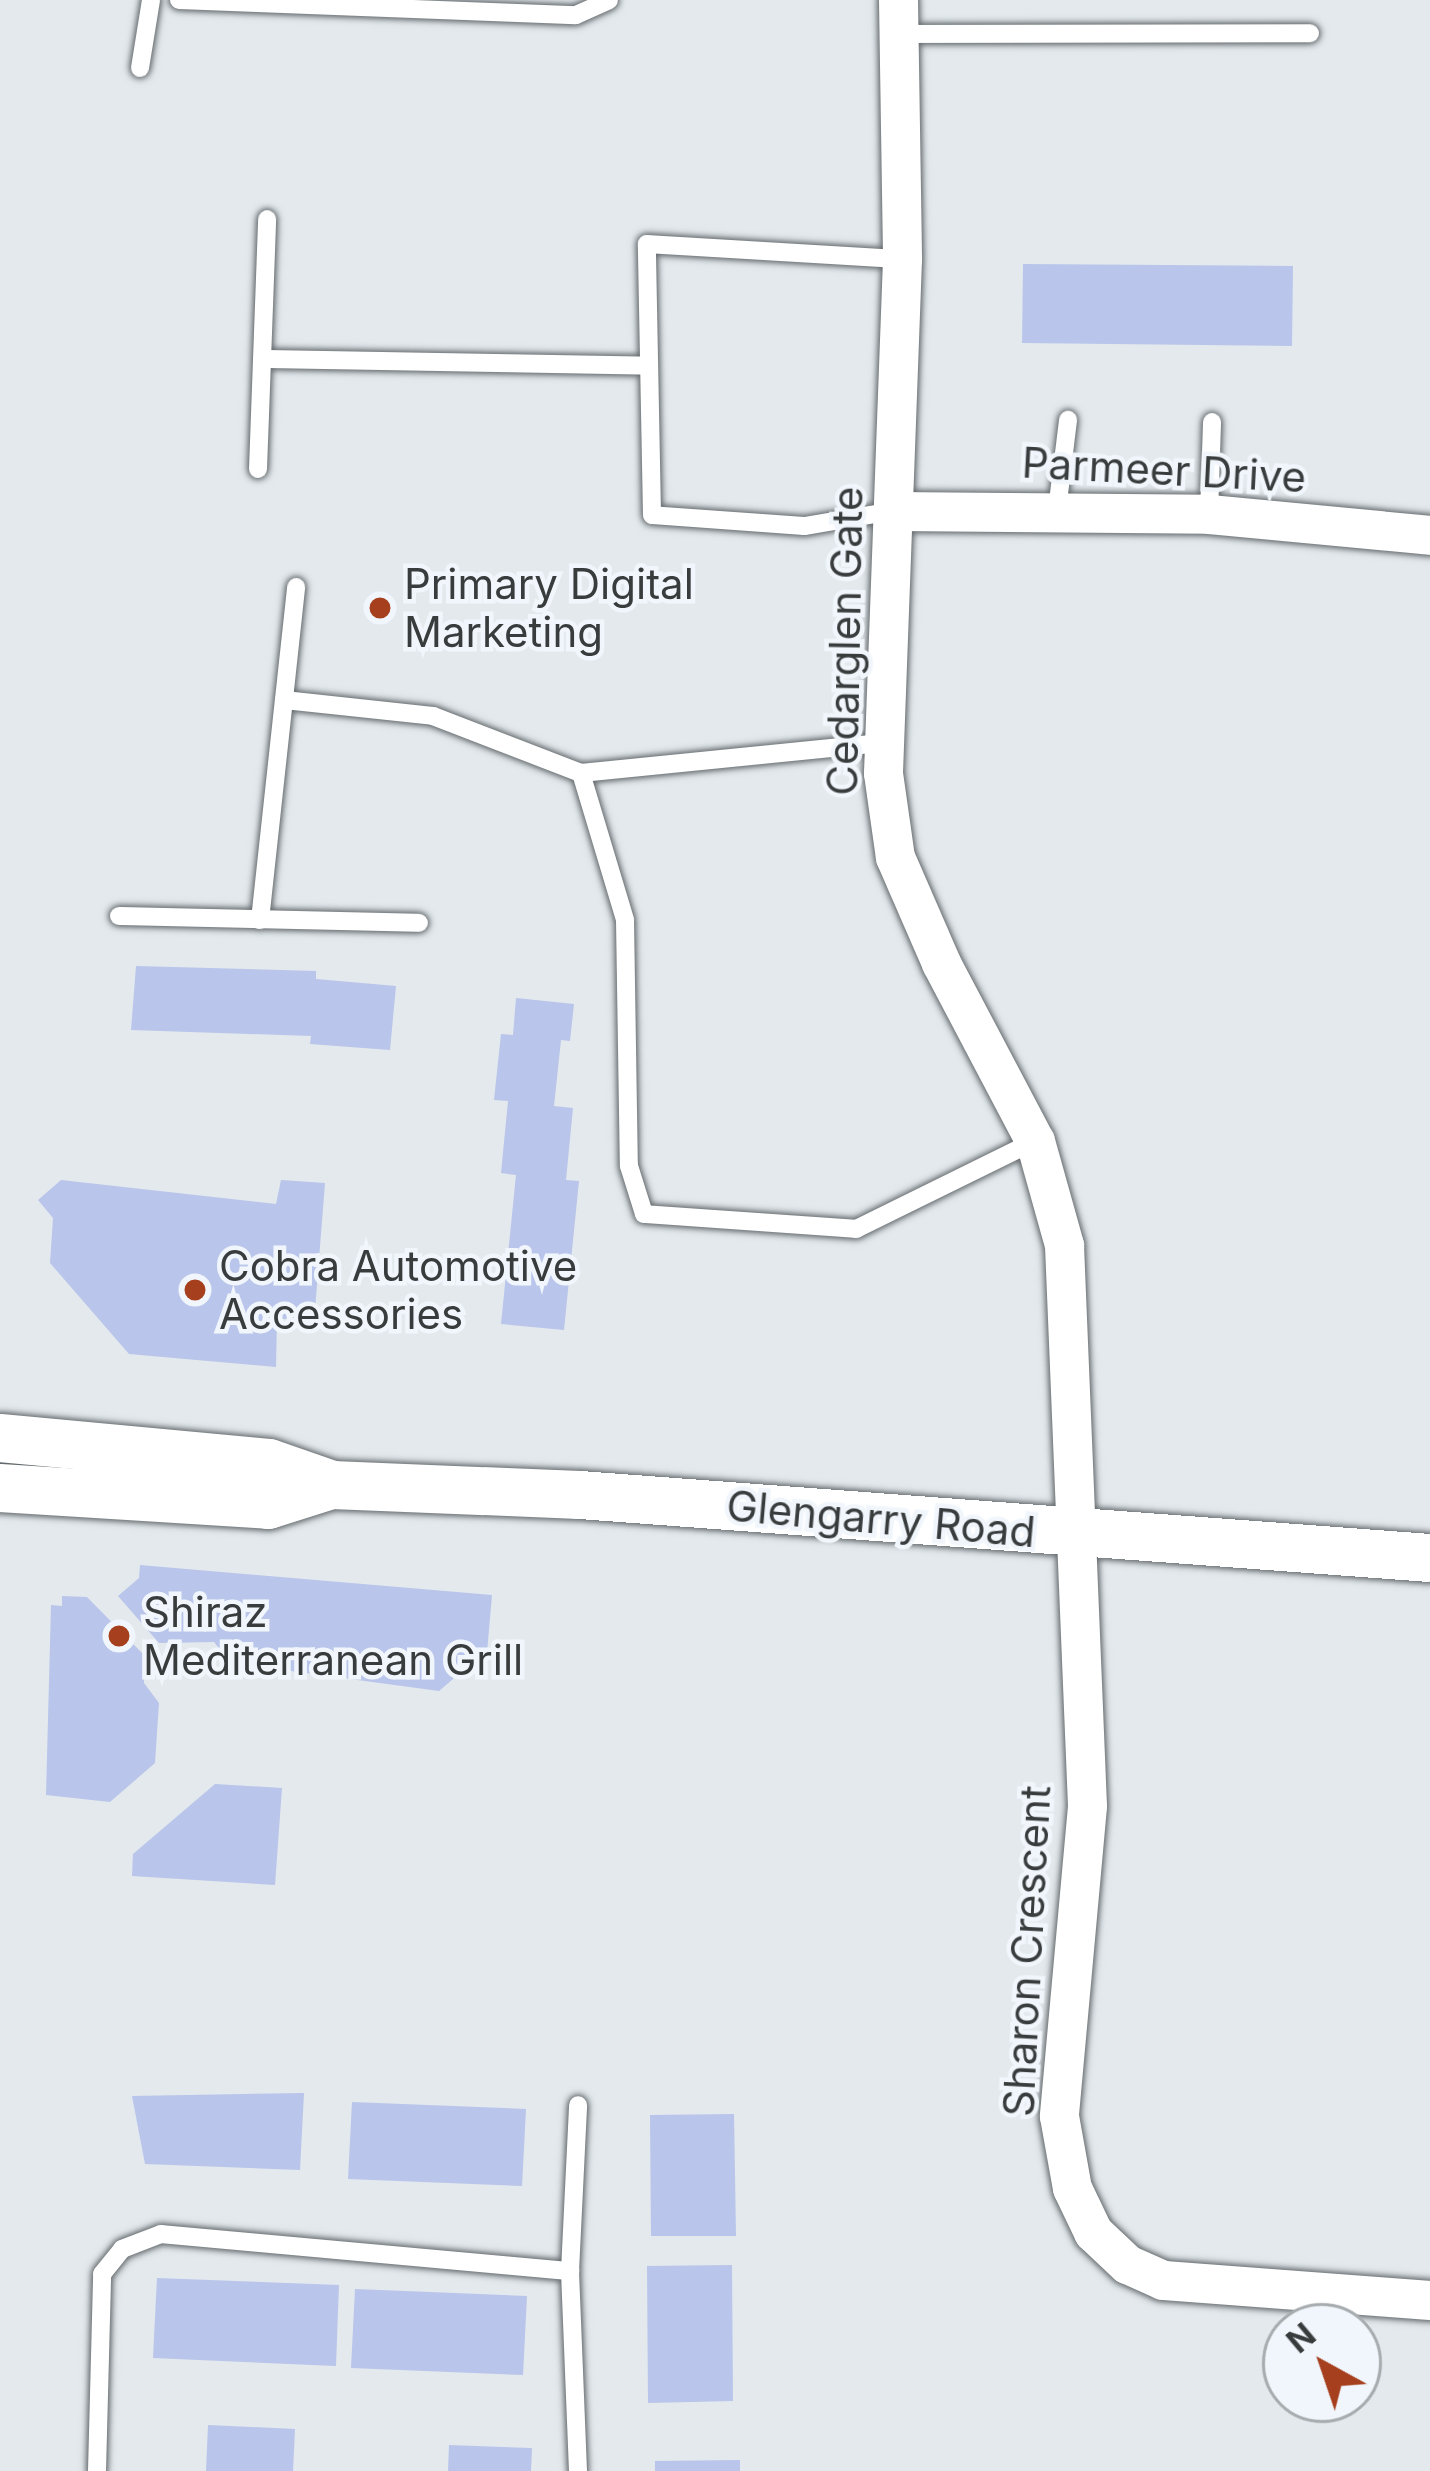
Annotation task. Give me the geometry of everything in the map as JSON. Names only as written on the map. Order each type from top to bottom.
[{"type":"street","name":"Cedarglen Gate","points":[[898,17],[902,259],[884,742],[896,856],[940,963],[1035,1141],[1064,1245],[1071,1534]]},
{"type":"street","name":"Parmeer Drive","points":[[894,511],[1209,514],[1430,535]]},
{"type":"street","name":"Glengarry Road","points":[[0,1438],[269,1463],[332,1485],[580,1495],[1430,1558]]},
{"type":"street","name":"Glengarry Road","points":[[0,1488],[268,1505],[332,1485]]},
{"type":"street","name":"Sharon Crescent","points":[[1071,1534],[1084,1610],[1087,1806],[1059,2116],[1072,2188],[1093,2232],[1127,2264],[1163,2280],[1430,2300]]},
{"type":"lane","points":[[140,68],[151,0]]},
{"type":"lane","points":[[179,0],[576,15],[609,0]]},
{"type":"lane","points":[[898,17],[1310,33]]},
{"type":"lane","points":[[258,469],[267,219]]},
{"type":"lane","points":[[894,511],[804,526],[652,515],[644,366],[647,244],[902,259]]},
{"type":"lane","points":[[262,359],[644,366]]},
{"type":"lane","points":[[1057,510],[1068,420]]},
{"type":"lane","points":[[1209,514],[1212,422]]},
{"type":"lane","points":[[260,920],[296,587]]},
{"type":"lane","points":[[284,700],[433,716],[581,773],[884,742]]},
{"type":"lane","points":[[581,773],[625,920],[629,1166],[644,1214],[856,1229],[1035,1141]]},
{"type":"lane","points":[[119,916],[419,923]]},
{"type":"lane","points":[[578,2105],[570,2271],[578,2471]]},
{"type":"lane","points":[[97,2471],[102,2274],[122,2249],[161,2234],[570,2271]]},
{"type":"building","points":[[1023,264],[1293,266],[1292,346],[1022,343]]},
{"type":"building","points":[[136,966],[316,971],[316,979],[396,986],[390,1050],[310,1044],[311,1036],[131,1030]]},
{"type":"building","points":[[516,998],[574,1004],[570,1041],[561,1040],[554,1106],[573,1108],[566,1180],[579,1181],[564,1330],[501,1324],[516,1175],[501,1173],[508,1101],[494,1100],[501,1034],[513,1035]]},
{"type":"building","name":"Cobra Automotive Accessories","points":[[61,1180],[276,1204],[281,1180],[325,1183],[314,1323],[277,1318],[276,1367],[129,1354],[50,1263],[53,1218],[38,1200]]},
{"type":"building","points":[[140,1565],[492,1595],[486,1664],[467,1667],[439,1691],[231,1663],[214,1642],[159,1643],[118,1596],[139,1578]]},
{"type":"building","points":[[62,1596],[87,1597],[144,1655],[144,1683],[159,1703],[155,1763],[110,1802],[46,1795],[51,1605],[62,1606]]},
{"type":"building","points":[[215,1784],[282,1788],[275,1885],[132,1876],[133,1854]]},
{"type":"building","points":[[304,2093],[300,2170],[145,2164],[132,2096]]},
{"type":"building","points":[[352,2102],[526,2109],[522,2186],[348,2179]]},
{"type":"building","points":[[734,2114],[736,2236],[651,2236],[650,2115]]},
{"type":"building","points":[[732,2265],[733,2401],[648,2403],[647,2266]]},
{"type":"building","points":[[157,2278],[339,2285],[336,2366],[153,2358]]},
{"type":"building","points":[[355,2289],[527,2296],[523,2375],[351,2368]]},
{"type":"building","points":[[208,2425],[295,2429],[293,2471],[206,2471]]},
{"type":"building","points":[[449,2445],[532,2448],[531,2471],[448,2471]]},
{"type":"building","points":[[740,2460],[740,2471],[655,2471],[655,2461]]},
{"type":"place","name":"Primary Digital Marketing","points":[[380,608]]},
{"type":"place","name":"Cobra Automotive Accessories","points":[[195,1290]]},
{"type":"place","name":"Shiraz Mediterranean Grill","points":[[119,1636]]}]
